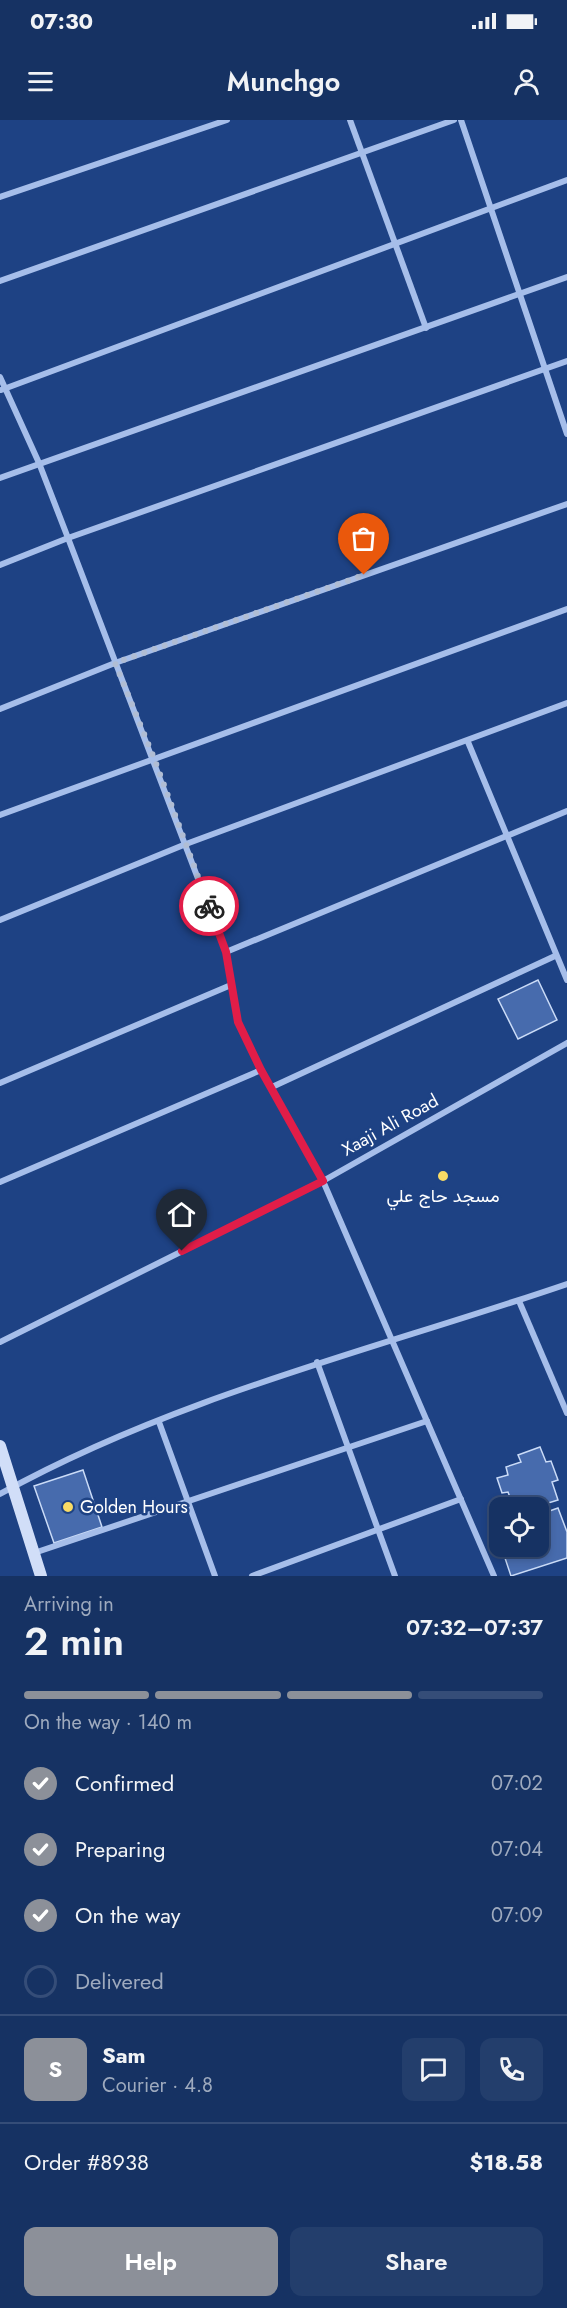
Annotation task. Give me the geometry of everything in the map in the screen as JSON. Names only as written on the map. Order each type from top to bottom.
[{"type":"street","points":[[0,197],[227,120]]},
{"type":"street","points":[[350,120],[426,328]]},
{"type":"street","points":[[0,281],[454,120]]},
{"type":"street","points":[[461,120],[567,434]]},
{"type":"street","points":[[2,389],[567,180]]},
{"type":"street","points":[[0,478],[567,277]]},
{"type":"street","points":[[0,565],[68,538],[567,361]]},
{"type":"street","points":[[0,377],[2,389],[39,463],[115,663],[154,758],[226,952],[238,1022],[261,1070],[272,1086],[323,1181],[494,1576]]},
{"type":"street","points":[[0,709],[115,663],[567,504]]},
{"type":"street","points":[[0,815],[567,609]]},
{"type":"street","points":[[0,920],[186,844],[567,704]]},
{"type":"street","points":[[468,742],[555,956],[567,980]]},
{"type":"street","points":[[226,952],[567,811]]},
{"type":"street","points":[[272,1086],[555,956]]},
{"type":"street","points":[[0,1083],[231,985]]},
{"type":"street","name":"Xaaji Ali Road","points":[[0,1342],[323,1181],[567,1043]]},
{"type":"street","points":[[0,1182],[261,1070]]},
{"type":"street","points":[[0,1494],[80,1454],[317,1362],[392,1341],[567,1284]]},
{"type":"street","points":[[519,1300],[567,1413]]},
{"type":"street","points":[[317,1362],[395,1576]]},
{"type":"street","points":[[34,1553],[349,1445],[427,1421]]},
{"type":"street","points":[[159,1422],[215,1576]]},
{"type":"street","points":[[0,1446],[41,1576]]},
{"type":"street","points":[[252,1576],[461,1499]]},
{"type":"building","points":[[538,980],[557,1020],[518,1039],[498,999]]},
{"type":"building","points":[[540,1447],[546,1462],[551,1461],[558,1480],[552,1482],[558,1500],[549,1503],[549,1497],[510,1497],[508,1492],[502,1493],[497,1478],[508,1475],[506,1467],[521,1462],[518,1455]]},
{"type":"building","name":"Golden Hours","points":[[83,1470],[102,1527],[54,1543],[34,1486]]},
{"type":"building","points":[[558,1508],[567,1532],[567,1558],[511,1576],[505,1557],[549,1557],[549,1511]]},
{"type":"way so far","points":[[209,906],[154,758],[115,663],[364,575]]},
{"type":"place","name":"مسجد حاج علي","points":[[443,1176]]},
{"type":"place","name":"Golden Hours","points":[[68,1507]]},
{"type":"route","points":[[182,1251],[323,1181],[272,1086],[261,1070],[238,1022],[226,952],[209,906]]}]
